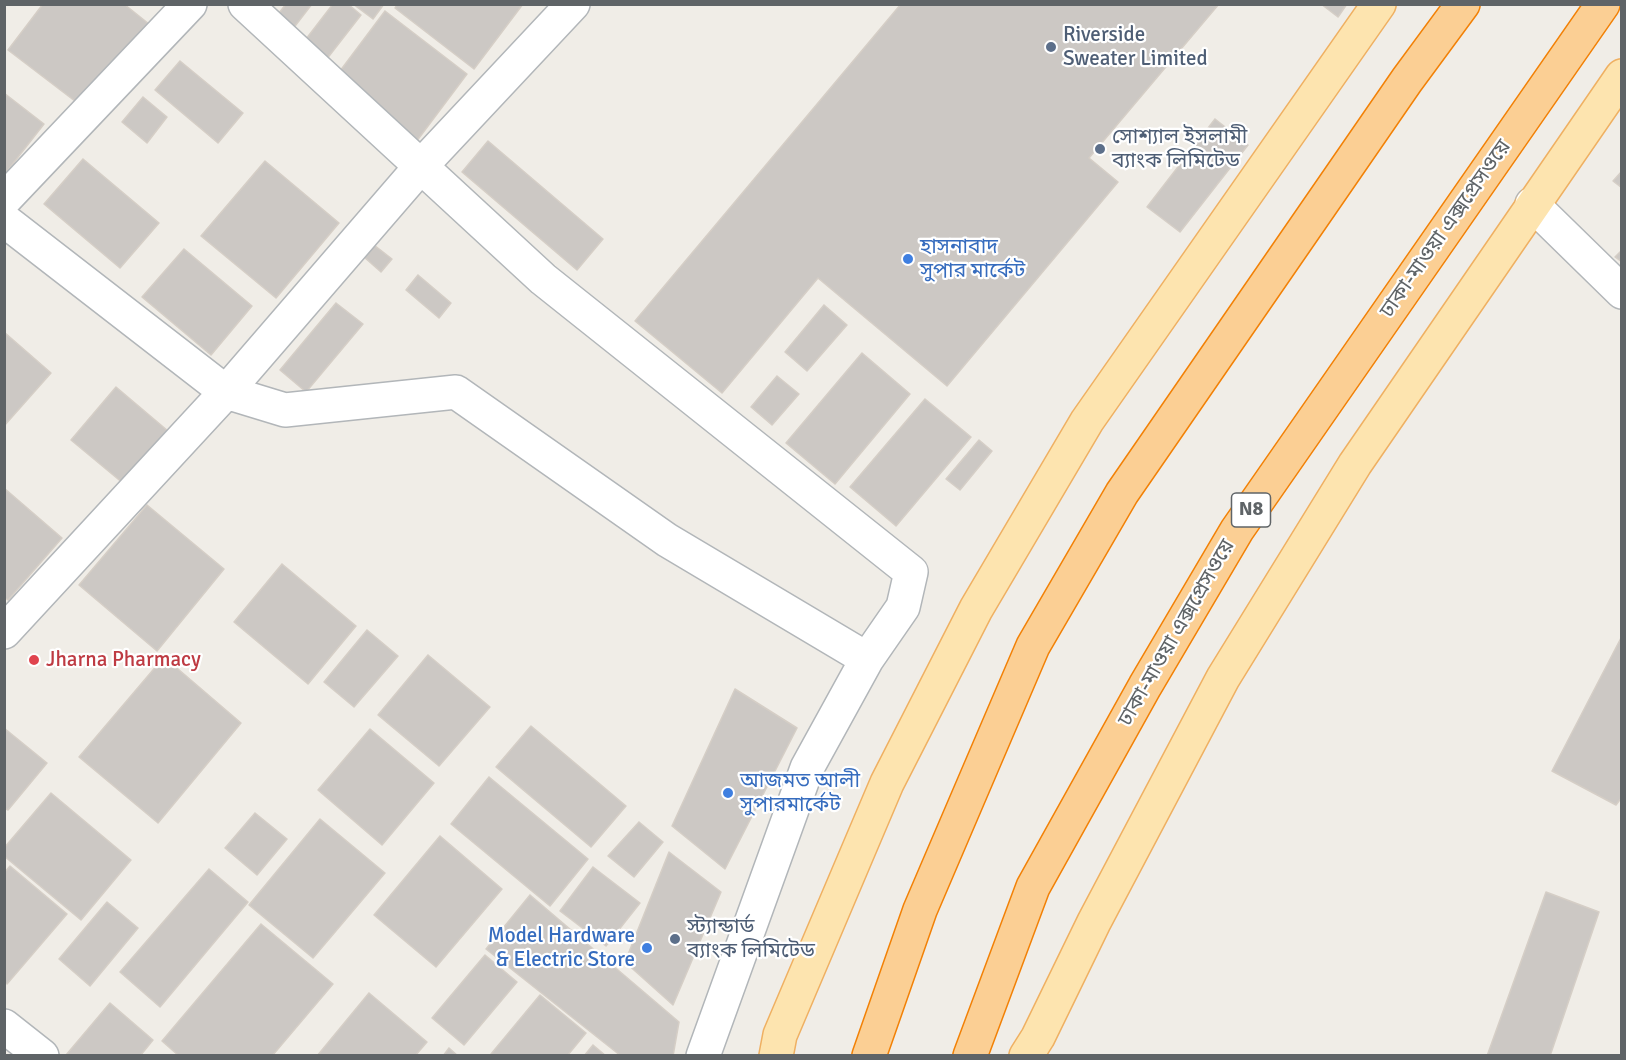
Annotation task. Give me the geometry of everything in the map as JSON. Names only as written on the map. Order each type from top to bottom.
[{"type":"highway","points":[[869,1056],[920,909],[1033,646],[1122,492],[1407,80],[1463,4]]},
{"type":"highway","name":"ঢাকা-মাওয়া এক্সপ্রেসওয়ে","points":[[970,1056],[1033,888],[1145,686],[1238,530],[1603,4]]},
{"type":"main road","points":[[776,1056],[780,1035],[887,783],[976,609],[1087,421],[1379,4]]},
{"type":"main road","points":[[1031,1050],[1094,922],[1223,678],[1355,464],[1622,76]]},
{"type":"street","points":[[4,200],[190,4]]},
{"type":"street","points":[[245,4],[543,279],[911,572],[903,607],[867,659],[807,768],[703,1056]]},
{"type":"street","points":[[4,632],[226,392],[422,165],[573,4]]},
{"type":"street","points":[[1532,204],[1622,292]]},
{"type":"street","points":[[4,220],[226,392],[285,410],[456,392],[667,540],[867,659]]},
{"type":"street","points":[[4,1026],[42,1056]]},
{"type":"building","points":[[43,4],[124,4],[149,24],[84,108],[8,50]]},
{"type":"building","points":[[286,4],[312,4],[292,30],[276,17]]},
{"type":"building","points":[[333,4],[348,4],[361,15],[319,69],[296,52]]},
{"type":"building","points":[[353,4],[384,4],[373,19]]},
{"type":"building","points":[[397,4],[523,4],[474,69],[395,8]]},
{"type":"building","points":[[901,4],[1219,4],[1089,158],[1118,182],[947,386],[818,278],[722,393],[635,321]]},
{"type":"building","points":[[1321,4],[1347,4],[1338,17]]},
{"type":"building","points":[[385,11],[467,74],[416,142],[334,79]]},
{"type":"building","points":[[180,61],[243,113],[218,143],[155,90]]},
{"type":"building","points":[[4,93],[44,124],[4,175]]},
{"type":"building","points":[[143,97],[167,117],[147,143],[122,122]]},
{"type":"building","points":[[1215,119],[1248,145],[1180,232],[1147,207]]},
{"type":"building","points":[[488,141],[603,239],[577,270],[462,172]]},
{"type":"building","points":[[83,159],[159,223],[120,268],[44,204]]},
{"type":"building","points":[[265,161],[339,223],[276,298],[201,236]]},
{"type":"building","points":[[1622,171],[1622,188],[1613,181]]},
{"type":"building","points":[[374,245],[392,259],[381,272],[364,257]]},
{"type":"building","points":[[184,249],[252,306],[211,355],[142,297]]},
{"type":"building","points":[[1622,250],[1622,262],[1615,257]]},
{"type":"building","points":[[418,275],[451,303],[439,318],[406,290]]},
{"type":"building","points":[[336,303],[363,324],[306,392],[280,370]]},
{"type":"building","points":[[824,305],[847,325],[807,371],[785,352]]},
{"type":"building","points":[[4,332],[51,373],[4,426]]},
{"type":"building","points":[[862,353],[910,394],[835,484],[786,443]]},
{"type":"building","points":[[777,376],[799,394],[772,425],[751,407]]},
{"type":"building","points":[[116,387],[168,431],[124,484],[71,440]]},
{"type":"building","points":[[925,399],[971,437],[896,526],[850,487]]},
{"type":"building","points":[[979,440],[992,451],[960,490],[946,479]]},
{"type":"building","points":[[4,488],[62,538],[8,600],[4,597]]},
{"type":"building","points":[[147,505],[224,569],[157,651],[79,585]]},
{"type":"building","points":[[282,564],[356,626],[308,684],[234,622]]},
{"type":"building","points":[[367,630],[398,656],[354,707],[324,682]]},
{"type":"building","points":[[1622,636],[1622,797],[1616,805],[1552,771]]},
{"type":"building","points":[[428,655],[490,707],[439,766],[378,715]]},
{"type":"building","points":[[164,657],[241,723],[158,823],[79,757]]},
{"type":"building","points":[[735,689],[797,728],[725,869],[672,826]]},
{"type":"building","points":[[531,726],[626,806],[591,847],[496,767]]},
{"type":"building","points":[[4,728],[47,763],[8,810],[4,808]]},
{"type":"building","points":[[370,729],[434,783],[382,845],[318,790]]},
{"type":"building","points":[[489,777],[588,859],[550,906],[451,824]]},
{"type":"building","points":[[51,793],[131,860],[81,920],[4,856],[4,848]]},
{"type":"building","points":[[255,813],[287,839],[257,875],[225,848]]},
{"type":"building","points":[[320,819],[385,873],[313,958],[249,905]]},
{"type":"building","points":[[639,822],[663,842],[634,877],[608,856]]},
{"type":"building","points":[[440,836],[502,889],[436,967],[374,915]]},
{"type":"building","points":[[669,852],[721,892],[673,1005],[625,962]]},
{"type":"building","points":[[10,866],[67,914],[7,984],[4,982],[4,873]]},
{"type":"building","points":[[593,867],[640,903],[606,946],[560,911]]},
{"type":"building","points":[[209,869],[248,902],[160,1007],[120,972]]},
{"type":"building","points":[[1546,892],[1599,912],[1550,1056],[1487,1056]]},
{"type":"building","points":[[530,895],[679,1022],[673,1056],[621,1056],[486,949]]},
{"type":"building","points":[[107,902],[138,928],[90,986],[59,959]]},
{"type":"building","points":[[261,924],[333,984],[272,1056],[179,1056],[162,1041]]},
{"type":"building","points":[[485,955],[517,982],[464,1045],[432,1018]]},
{"type":"building","points":[[369,993],[427,1042],[415,1056],[317,1056]]},
{"type":"building","points":[[540,995],[586,1033],[567,1056],[494,1056],[491,1054]]},
{"type":"building","points":[[110,1003],[153,1040],[140,1056],[66,1055]]},
{"type":"building","points":[[593,1045],[606,1056],[584,1056]]},
{"type":"building","points":[[449,1048],[458,1056],[443,1056]]},
{"type":"place","name":"Riverside Sweater Limited","points":[[1051,47]]},
{"type":"place","name":"সোশ্যাল ইসলামী ব্যাংক লিমিটেড","points":[[1100,149]]},
{"type":"place","name":"হাসনাবাদ সুপার মার্কেট","points":[[908,259]]},
{"type":"place","name":"Jharna Pharmacy","points":[[34,660]]},
{"type":"place","name":"আজমত আলী সুপারমার্কেট","points":[[728,793]]},
{"type":"place","name":"স্ট্যান্ডার্ড ব্যাংক লিমিটেড","points":[[675,939]]},
{"type":"place","name":"Model Hardware & Electric Store","points":[[647,948]]}]
